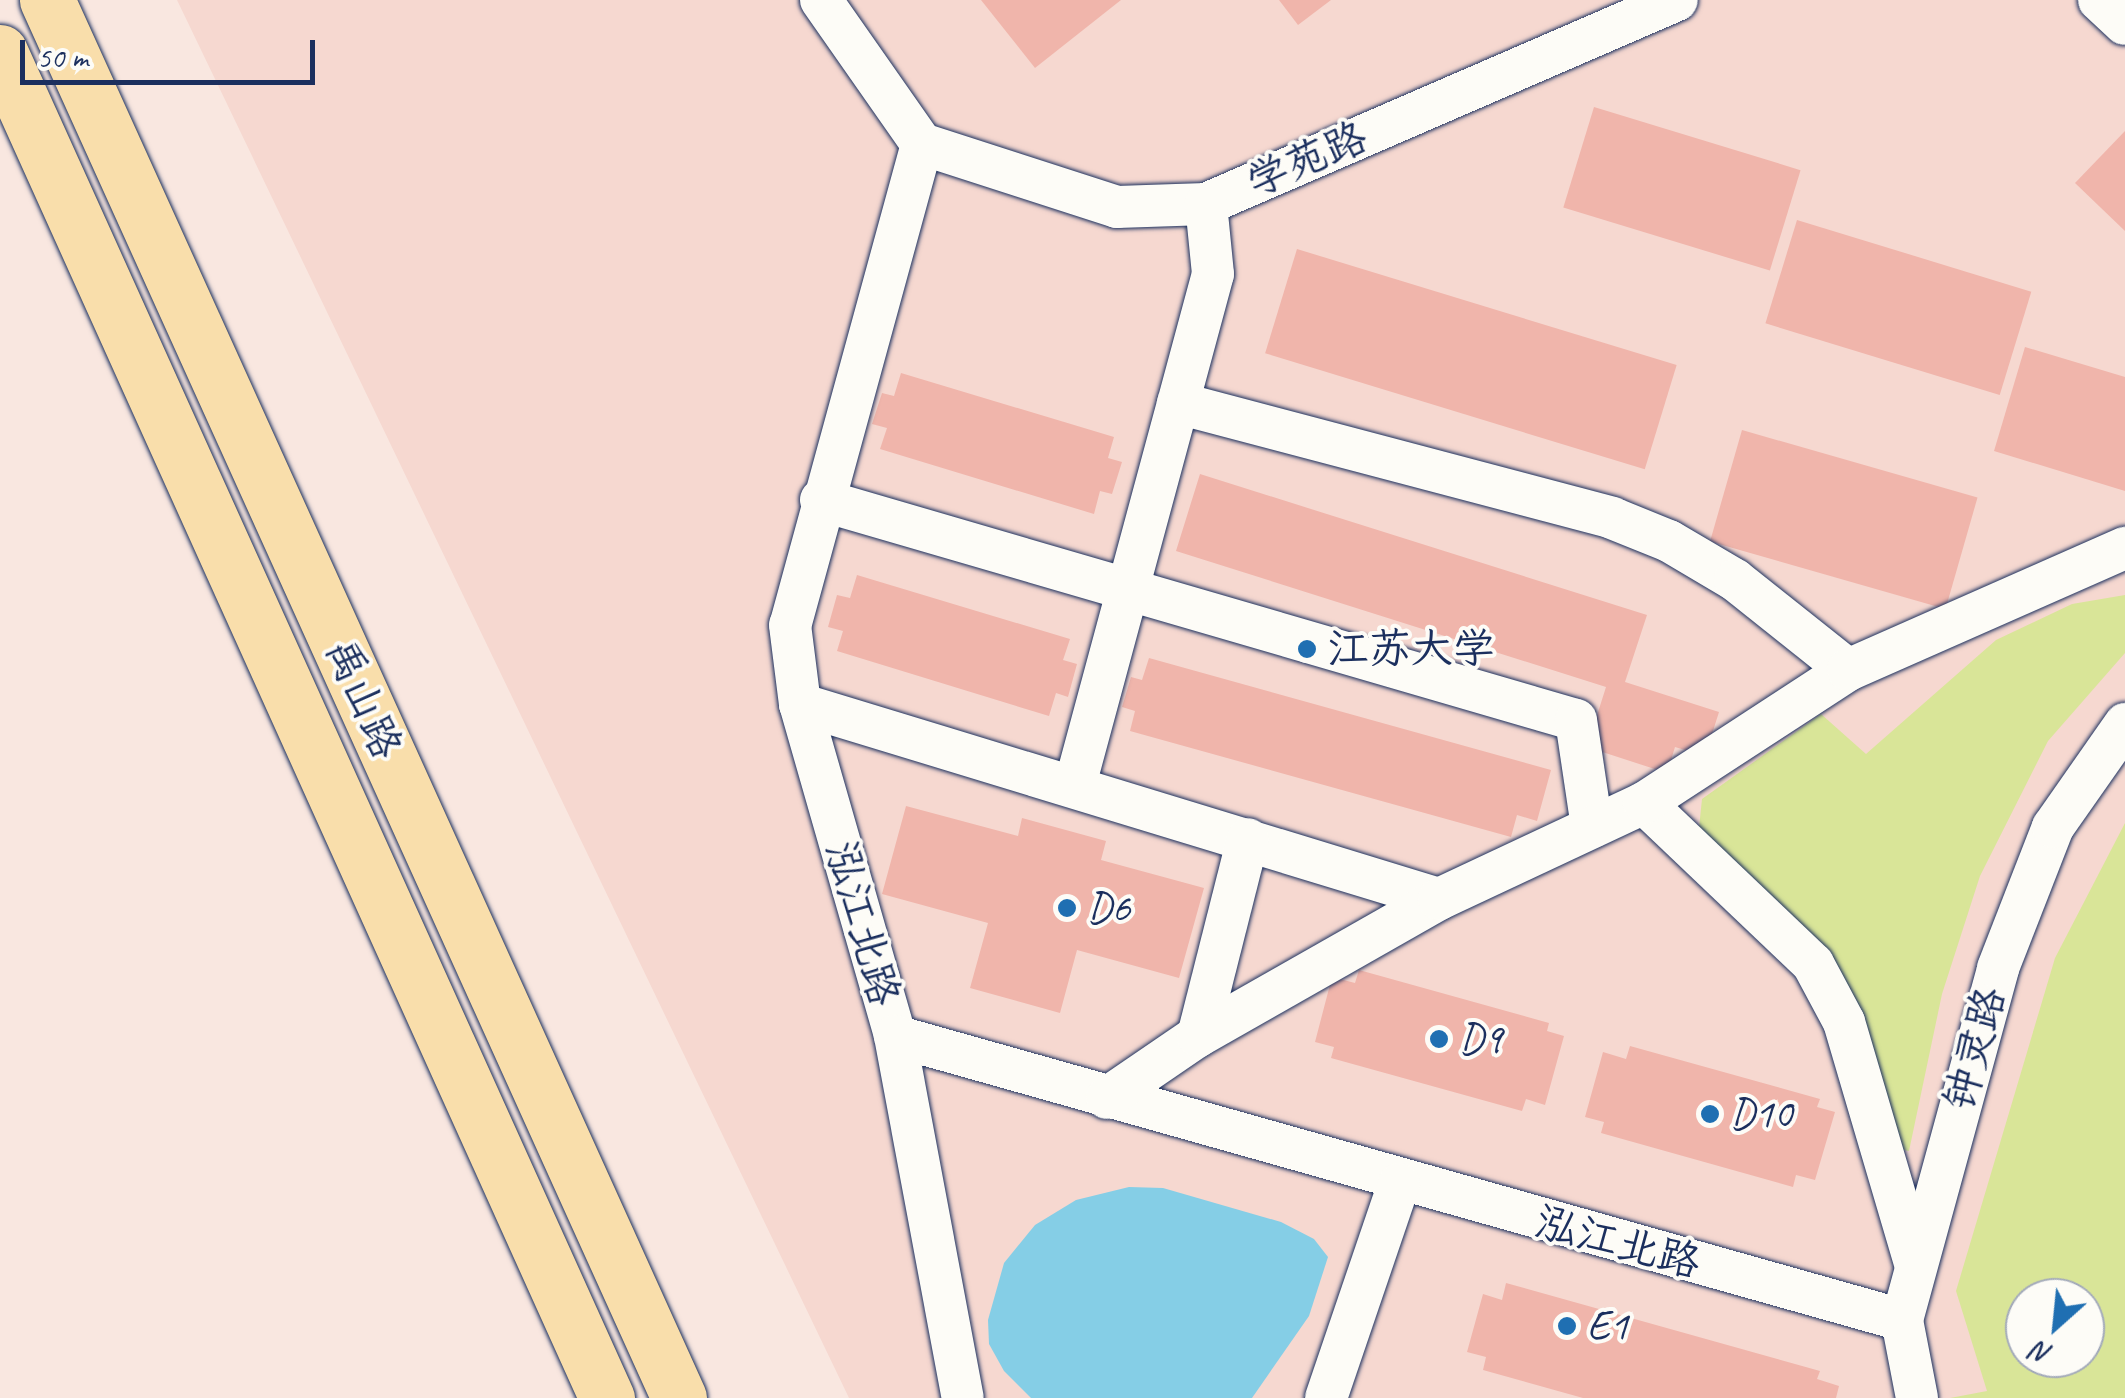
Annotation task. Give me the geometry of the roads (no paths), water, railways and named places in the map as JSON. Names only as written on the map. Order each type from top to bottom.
[{"type":"main road","name":"禹山路","points":[[46,0],[679,1398]]},
{"type":"main road","name":"禹山路","points":[[0,52],[607,1398]]},
{"type":"lane","points":[[821,0],[922,144]]},
{"type":"lane","name":"学苑路","points":[[922,144],[1117,207],[1206,204],[1677,0]]},
{"type":"lane","points":[[2098,0],[2125,24]]},
{"type":"lane","name":"泓江北路","points":[[922,144],[821,500],[790,625],[800,704],[895,1036],[1399,1184],[1902,1320]]},
{"type":"lane","points":[[1075,785],[1213,274],[1206,204]]},
{"type":"lane","points":[[1178,402],[1655,535],[1735,580],[1848,670]]},
{"type":"lane","points":[[821,500],[1576,720],[1592,828]]},
{"type":"lane","points":[[1107,1098],[1198,1036],[1439,899],[1644,804],[1848,670],[2125,548]]},
{"type":"lane","points":[[800,704],[1439,899]]},
{"type":"lane","name":"钟灵路","points":[[1917,1398],[1902,1320],[2023,894],[2086,771],[2125,724]]},
{"type":"lane","points":[[1644,804],[1813,964],[1844,1022],[1916,1266]]},
{"type":"lane","points":[[1198,1036],[1248,839]]},
{"type":"lane","points":[[895,1036],[963,1398]]},
{"type":"lane","points":[[1326,1398],[1399,1184]]},
{"type":"water","points":[[1129,1187],[1163,1188],[1281,1222],[1314,1239],[1328,1257],[1309,1316],[1252,1398],[1031,1398],[1004,1371],[989,1344],[988,1320],[1004,1263],[1035,1225],[1076,1200]]},
{"type":"place","name":"江苏大学","points":[[1307,649]]},
{"type":"place","name":"D6","points":[[1067,908]]},
{"type":"place","name":"D9","points":[[1439,1039]]},
{"type":"place","name":"D10","points":[[1710,1114]]},
{"type":"place","name":"E1","points":[[1567,1326]]}]
